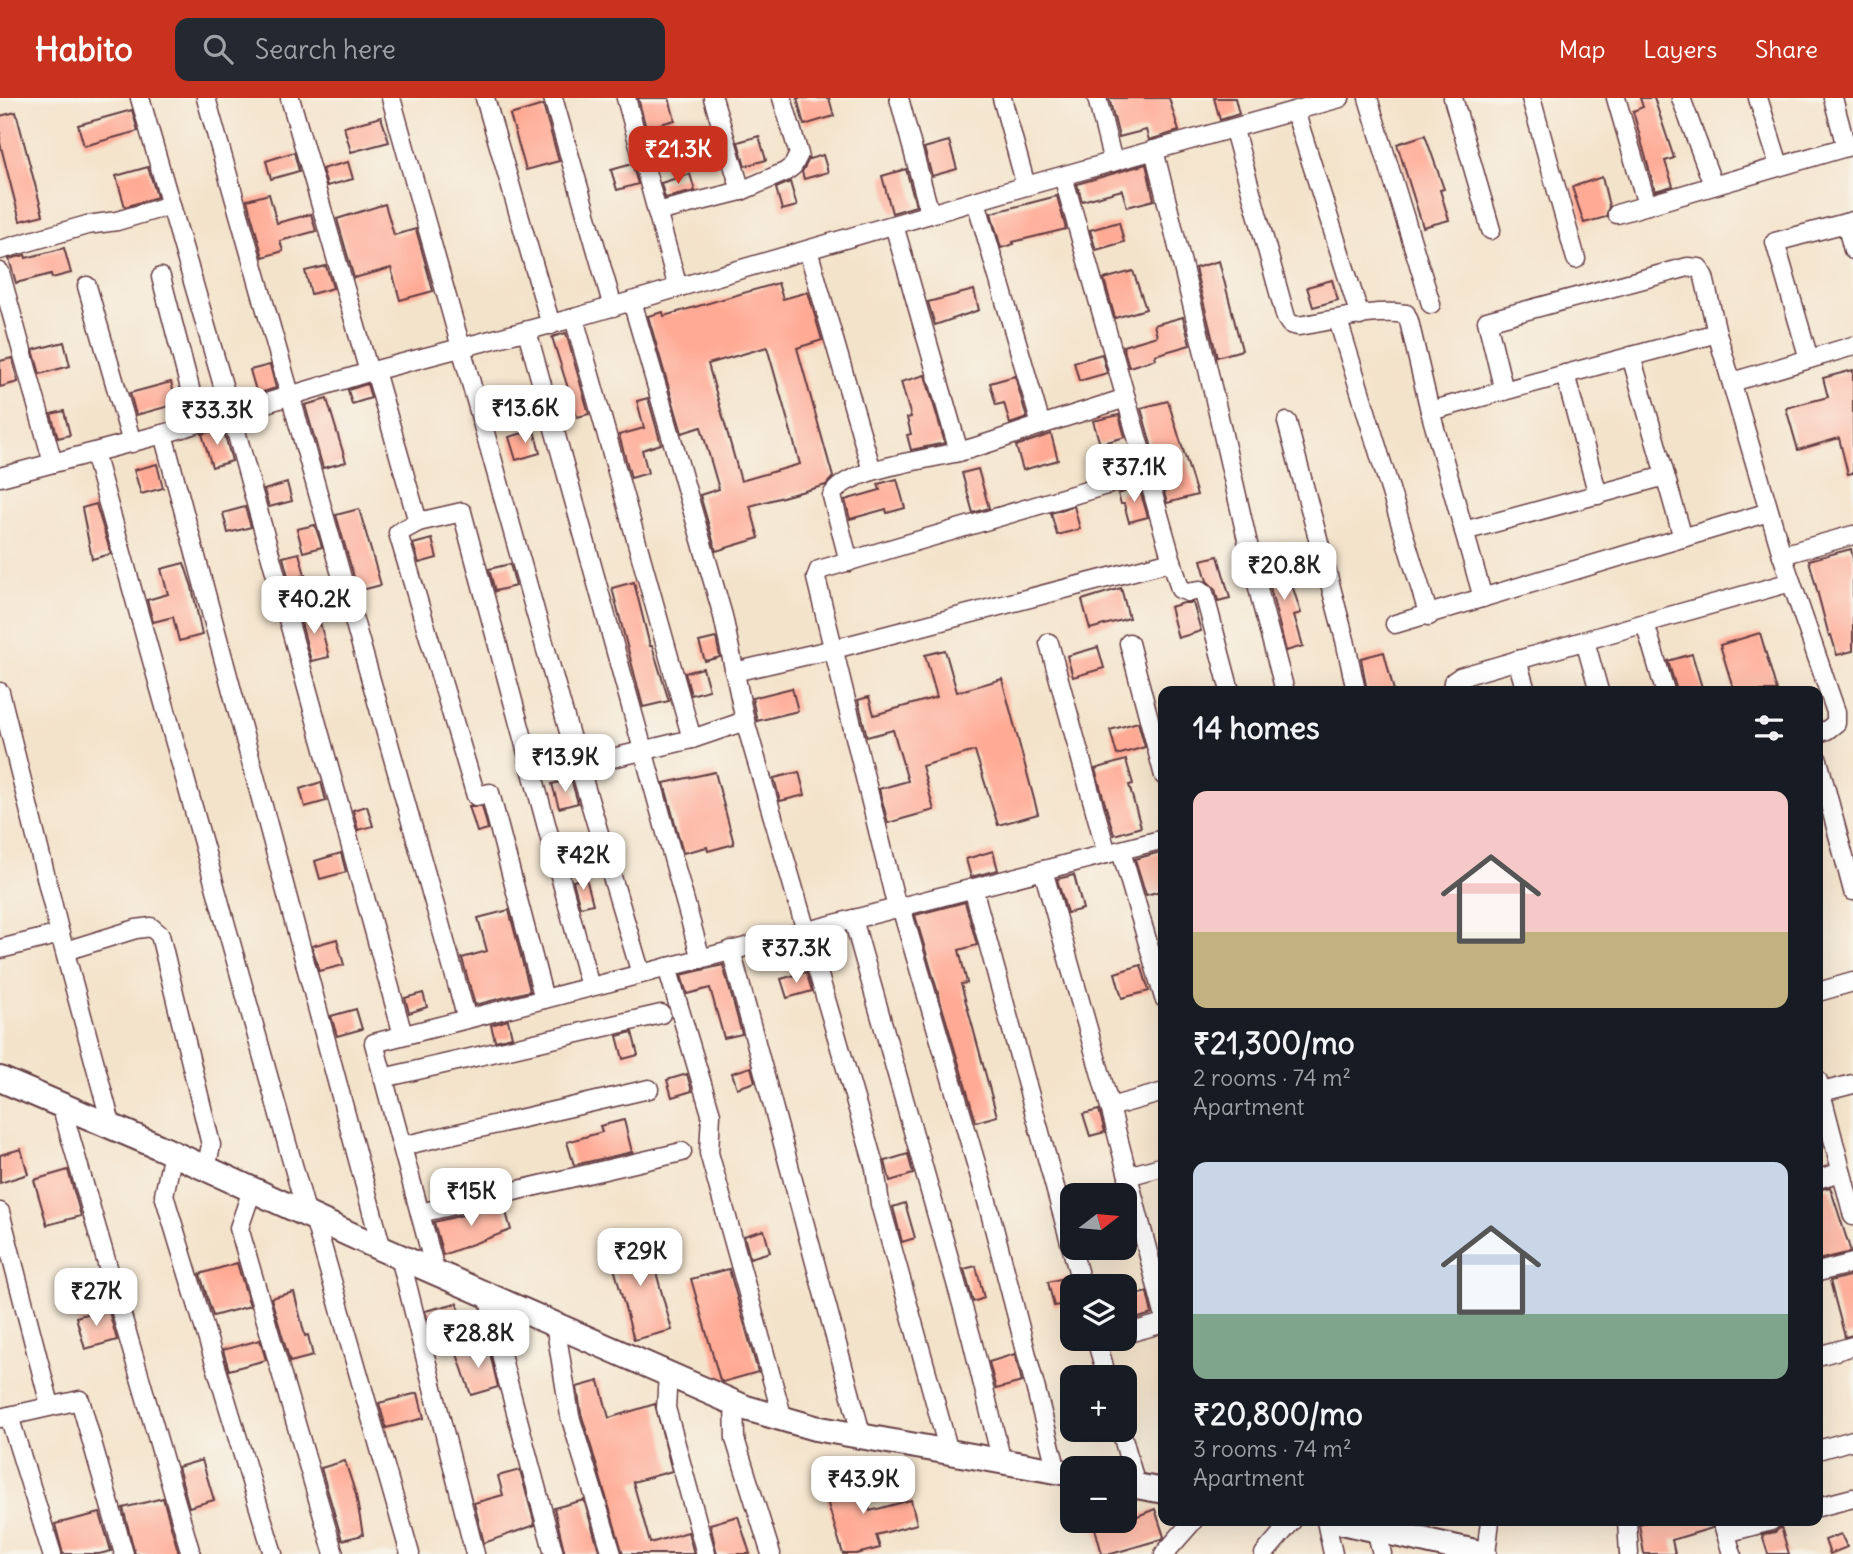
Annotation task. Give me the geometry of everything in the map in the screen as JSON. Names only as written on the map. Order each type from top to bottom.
[{"type":"street","points":[[140,98],[231,413],[403,1035]]},
{"type":"street","points":[[206,98],[467,1018]]},
{"type":"street","points":[[290,98],[418,522]]},
{"type":"street","points":[[391,98],[579,766],[641,974]]},
{"type":"street","points":[[485,98],[551,325]]},
{"type":"street","points":[[553,98],[613,307]]},
{"type":"street","points":[[626,98],[678,288]]},
{"type":"street","points":[[713,98],[741,191]]},
{"type":"street","points":[[657,212],[741,191],[793,166],[799,154],[782,98]]},
{"type":"street","points":[[899,98],[930,214]]},
{"type":"street","points":[[1002,98],[1026,186]]},
{"type":"street","points":[[1097,98],[1114,162]]},
{"type":"street","points":[[1269,98],[1273,117]]},
{"type":"street","points":[[1368,98],[1431,304]]},
{"type":"street","points":[[1453,98],[1490,230]]},
{"type":"street","points":[[1531,98],[1576,259]]},
{"type":"street","points":[[1616,98],[1647,205]]},
{"type":"street","points":[[1681,98],[1713,185]]},
{"type":"street","points":[[1758,98],[1779,165]]},
{"type":"street","points":[[1617,214],[1849,146],[1833,98]]},
{"type":"street","points":[[0,477],[132,443],[290,395],[551,325],[1026,186],[1234,130],[1336,99]]},
{"type":"street","points":[[1295,111],[1360,316]]},
{"type":"street","points":[[1234,130],[1286,318],[1290,324],[1297,326],[1360,316],[1406,314],[1430,411],[1483,598]]},
{"type":"street","points":[[1154,150],[1284,686]]},
{"type":"street","points":[[1063,176],[1180,589],[1188,592],[1201,590],[1205,593],[1229,686]]},
{"type":"street","points":[[976,201],[1041,425]]},
{"type":"street","points":[[0,250],[171,205]]},
{"type":"street","points":[[1809,359],[1775,242],[1849,222],[1853,250]]},
{"type":"street","points":[[894,225],[959,452]]},
{"type":"street","points":[[807,250],[872,471]]},
{"type":"street","points":[[1504,391],[1487,321],[1688,267],[1699,268],[1782,555],[1836,712],[1836,723],[1823,732]]},
{"type":"street","points":[[0,272],[53,463]]},
{"type":"street","points":[[161,277],[199,423]]},
{"type":"street","points":[[87,286],[132,443]]},
{"type":"street","points":[[632,301],[723,616],[745,722],[875,1168],[880,1204],[949,1452]]},
{"type":"street","points":[[574,318],[692,738]]},
{"type":"street","points":[[1338,320],[1429,616]]},
{"type":"street","points":[[527,331],[701,959]]},
{"type":"street","points":[[1430,411],[1717,333]]},
{"type":"street","points":[[1732,382],[1853,346]]},
{"type":"street","points":[[1630,356],[1683,538]]},
{"type":"street","points":[[1565,374],[1598,495]]},
{"type":"street","points":[[849,562],[832,496],[840,485],[872,471],[959,452],[1126,398]]},
{"type":"street","points":[[1287,422],[1355,686]]},
{"type":"street","points":[[163,434],[475,1554]]},
{"type":"street","points":[[94,453],[410,1554]]},
{"type":"street","points":[[1060,1456],[899,907],[816,578],[819,570],[1147,473]]},
{"type":"street","points":[[1464,531],[1665,476]]},
{"type":"street","points":[[544,999],[490,793],[476,796],[398,533],[418,522],[462,512],[590,987]]},
{"type":"street","points":[[1395,624],[1769,512]]},
{"type":"street","points":[[1782,555],[1853,535]]},
{"type":"street","points":[[734,672],[834,649],[1172,561]]},
{"type":"street","points":[[1453,686],[1453,682],[1460,677],[1791,582]]},
{"type":"street","points":[[1645,623],[1664,686]]},
{"type":"street","points":[[1585,641],[1598,686]]},
{"type":"street","points":[[1049,643],[1114,852],[1158,980]]},
{"type":"street","points":[[1129,643],[1158,753]]},
{"type":"street","points":[[1517,660],[1525,686]]},
{"type":"street","points":[[0,692],[3,716],[112,1127]]},
{"type":"street","points":[[579,766],[745,722]]},
{"type":"street","points":[[1823,775],[1847,848],[1853,891]]},
{"type":"street","points":[[436,1273],[374,1043],[1043,870],[1158,843]]},
{"type":"street","points":[[1043,870],[1110,1107],[1158,1291]]},
{"type":"street","points":[[973,888],[1079,1274]]},
{"type":"street","points":[[853,919],[968,1323],[1002,1462]]},
{"type":"street","points":[[0,949],[63,943],[151,927],[160,935],[211,1145],[206,1168]]},
{"type":"street","points":[[731,950],[862,1437]]},
{"type":"street","points":[[667,967],[711,1114],[709,1153],[783,1419]]},
{"type":"street","points":[[1823,991],[1853,982]]},
{"type":"street","points":[[383,1078],[661,1014]]},
{"type":"street","points":[[0,1079],[734,1402],[815,1428],[1060,1472]]},
{"type":"street","points":[[1823,1088],[1853,1084]]},
{"type":"street","points":[[402,1146],[649,1090]]},
{"type":"street","points":[[1110,1107],[1158,1094]]},
{"type":"street","points":[[1823,1104],[1853,1216]]},
{"type":"street","points":[[61,1105],[191,1554]]},
{"type":"street","points":[[420,1213],[682,1152]]},
{"type":"street","points":[[173,1153],[164,1195],[273,1554]]},
{"type":"street","points":[[1128,1177],[1158,1168]]},
{"type":"street","points":[[1823,1177],[1841,1172]]},
{"type":"street","points":[[252,1189],[239,1228],[334,1554]]},
{"type":"street","points":[[0,1212],[50,1405]]},
{"type":"street","points":[[1146,1245],[1158,1242]]},
{"type":"street","points":[[1823,1271],[1853,1263]]},
{"type":"street","points":[[488,1295],[505,1371],[554,1554]]},
{"type":"street","points":[[555,1324],[570,1416],[612,1554]]},
{"type":"street","points":[[1137,1331],[1158,1325]]},
{"type":"street","points":[[1823,1355],[1853,1346]]},
{"type":"street","points":[[668,1374],[666,1408],[706,1554]]},
{"type":"street","points":[[52,1554],[5,1417],[80,1400],[124,1554]]},
{"type":"street","points":[[734,1402],[735,1439],[771,1554]]},
{"type":"street","points":[[1823,1449],[1853,1440]]},
{"type":"street","points":[[1137,1486],[1158,1489]]},
{"type":"street","points":[[1823,1506],[1853,1498]]},
{"type":"street","points":[[1164,1554],[1189,1526]]},
{"type":"street","points":[[1264,1554],[1288,1526]]},
{"type":"street","points":[[1327,1526],[1333,1554]]},
{"type":"street","points":[[1362,1526],[1485,1554],[1489,1526]]},
{"type":"street","points":[[1627,1526],[1629,1554]]},
{"type":"street","points":[[1724,1527],[1732,1554]]},
{"type":"street","points":[[1376,1529],[1382,1554]]},
{"type":"building","points":[[638,98],[669,98],[675,120],[646,128]]},
{"type":"building","points":[[797,98],[829,98],[834,116],[804,125]]},
{"type":"building","points":[[1109,98],[1169,98],[1179,131],[1149,140],[1146,130],[1119,137]]},
{"type":"building","points":[[1214,98],[1235,98],[1239,114],[1220,120]]},
{"type":"building","points":[[1640,98],[1654,98],[1674,158],[1665,161],[1673,186],[1655,191],[1633,111],[1643,107]]},
{"type":"building","points":[[543,105],[559,161],[526,170],[510,115]]},
{"type":"building","points":[[132,110],[138,131],[84,146],[78,125]]},
{"type":"building","points":[[16,112],[43,215],[20,221],[0,143],[0,116]]},
{"type":"building","points":[[381,117],[389,142],[351,152],[344,127]]},
{"type":"building","points":[[1425,135],[1444,189],[1440,190],[1449,220],[1423,227],[1397,144]]},
{"type":"building","points":[[759,136],[766,160],[745,166],[738,142]]},
{"type":"building","points":[[949,141],[957,169],[932,176],[924,148]]},
{"type":"building","points":[[294,152],[299,171],[271,179],[266,161]]},
{"type":"building","points":[[823,155],[828,172],[804,179],[802,172],[809,159]]},
{"type":"building","points":[[348,162],[353,179],[327,186],[322,169]]},
{"type":"building","points":[[632,164],[638,184],[617,190],[611,170]]},
{"type":"building","points":[[1146,164],[1154,200],[1127,207],[1122,190],[1082,201],[1077,184]]},
{"type":"building","points":[[148,167],[157,197],[125,207],[116,176]]},
{"type":"building","points":[[906,169],[916,206],[892,213],[882,176]]},
{"type":"building","points":[[690,174],[695,191],[665,198],[661,183]]},
{"type":"building","points":[[1602,177],[1609,206],[1606,217],[1584,223],[1572,187]]},
{"type":"building","points":[[790,182],[797,206],[782,210],[776,188]]},
{"type":"building","points":[[269,194],[277,223],[311,214],[316,231],[280,241],[283,251],[263,257],[247,200]]},
{"type":"building","points":[[1057,196],[1066,229],[1013,242],[1014,244],[1001,248],[991,213]]},
{"type":"building","points":[[385,204],[394,235],[416,229],[433,291],[400,300],[391,268],[354,278],[337,219]]},
{"type":"building","points":[[1119,222],[1124,242],[1096,250],[1090,230]]},
{"type":"building","points":[[64,248],[71,273],[52,278],[51,274],[16,283],[9,259],[25,255],[26,258]]},
{"type":"building","points":[[1219,261],[1242,350],[1217,357],[1195,268]]},
{"type":"building","points":[[326,266],[333,288],[311,294],[305,271]]},
{"type":"building","points":[[1133,271],[1146,309],[1115,318],[1104,279]]},
{"type":"building","points":[[1332,280],[1338,300],[1313,307],[1307,287]]},
{"type":"building","points":[[778,283],[783,299],[808,292],[822,340],[797,348],[833,477],[826,485],[750,506],[759,538],[716,551],[700,495],[719,489],[701,427],[682,433],[648,316],[663,312],[664,316]],"holes":[[[767,347],[800,464],[741,481],[708,364]]]},
{"type":"building","points":[[974,290],[979,310],[935,325],[928,302]]},
{"type":"building","points":[[1183,317],[1190,345],[1155,355],[1156,359],[1129,367],[1123,346],[1157,336],[1154,325]]},
{"type":"building","points":[[566,333],[589,414],[577,417],[552,337]]},
{"type":"building","points":[[64,342],[70,366],[40,374],[33,350]]},
{"type":"building","points":[[1102,354],[1107,373],[1079,381],[1074,362]]},
{"type":"building","points":[[12,358],[18,382],[0,387],[0,361]]},
{"type":"building","points":[[270,365],[276,388],[257,394],[250,370]]},
{"type":"building","points":[[1853,370],[1853,473],[1848,474],[1839,438],[1798,450],[1786,408],[1828,397],[1823,378]]},
{"type":"building","points":[[925,375],[945,443],[911,450],[907,435],[911,434],[907,418],[911,417],[901,382]]},
{"type":"building","points":[[1015,376],[1027,418],[1010,424],[1004,403],[996,405],[990,383]]},
{"type":"building","points":[[171,382],[177,404],[136,415],[130,393]]},
{"type":"building","points":[[367,384],[371,398],[352,404],[348,390]]},
{"type":"building","points":[[648,398],[661,444],[642,450],[648,473],[631,478],[619,435],[644,428],[637,401]]},
{"type":"building","points":[[327,399],[346,462],[323,468],[305,405]]},
{"type":"building","points":[[1168,401],[1197,495],[1167,503],[1141,408]]},
{"type":"building","points":[[64,411],[70,435],[58,438],[51,414]]},
{"type":"building","points":[[1119,415],[1125,437],[1100,444],[1093,421]]},
{"type":"building","points":[[223,428],[232,461],[212,467],[202,434]]},
{"type":"building","points":[[534,430],[540,453],[516,460],[509,437]]},
{"type":"building","points":[[1051,434],[1058,460],[1023,470],[1016,446]]},
{"type":"building","points":[[157,464],[163,488],[141,494],[134,470]]},
{"type":"building","points":[[978,469],[989,508],[973,513],[962,473]]},
{"type":"building","points":[[897,479],[905,508],[887,513],[886,509],[850,519],[845,500],[880,490],[878,484]]},
{"type":"building","points":[[287,483],[292,501],[269,507],[264,490]]},
{"type":"building","points":[[1139,487],[1148,517],[1129,522],[1118,494]]},
{"type":"building","points":[[96,504],[111,554],[92,559],[82,508]]},
{"type":"building","points":[[1074,506],[1080,529],[1057,535],[1051,513]]},
{"type":"building","points":[[245,507],[251,527],[228,533],[223,513]]},
{"type":"building","points":[[359,509],[381,585],[358,591],[336,515]]},
{"type":"building","points":[[315,525],[322,547],[303,552],[297,529]]},
{"type":"building","points":[[432,539],[437,558],[419,563],[413,544]]},
{"type":"building","points":[[1851,549],[1853,651],[1837,655],[1831,635],[1829,636],[1809,560]]},
{"type":"building","points":[[299,553],[305,575],[289,580],[283,557]]},
{"type":"building","points":[[1218,556],[1230,598],[1218,601],[1215,589],[1207,581],[1201,560]]},
{"type":"building","points":[[1283,557],[1301,613],[1294,615],[1303,646],[1286,651],[1264,563]]},
{"type":"building","points":[[184,563],[202,635],[179,641],[173,617],[153,622],[147,600],[168,594],[161,569]]},
{"type":"building","points":[[510,564],[516,586],[495,591],[489,569]]},
{"type":"building","points":[[634,582],[650,646],[669,701],[643,707],[612,588]]},
{"type":"building","points":[[1121,588],[1129,618],[1090,629],[1082,600]]},
{"type":"building","points":[[1193,603],[1201,631],[1178,638],[1170,607]]},
{"type":"building","points":[[317,611],[329,657],[311,661],[299,615]]},
{"type":"building","points":[[1760,633],[1776,686],[1732,686],[1720,645]]},
{"type":"building","points":[[716,638],[720,657],[705,661],[699,642]]},
{"type":"building","points":[[1098,647],[1104,668],[1073,677],[1067,656]]},
{"type":"building","points":[[945,650],[957,692],[1002,679],[1038,814],[998,825],[975,751],[922,766],[934,810],[888,823],[879,789],[908,781],[893,730],[867,737],[858,700],[869,697],[874,715],[937,697],[925,655]]},
{"type":"building","points":[[1384,652],[1393,686],[1366,686],[1361,658]]},
{"type":"building","points":[[1692,654],[1702,686],[1676,686],[1668,661]]},
{"type":"building","points":[[703,668],[709,690],[691,695],[685,673]]},
{"type":"building","points":[[792,688],[798,711],[757,721],[752,698]]},
{"type":"building","points":[[1138,722],[1145,747],[1117,755],[1110,730]]},
{"type":"building","points":[[1126,760],[1133,784],[1129,785],[1141,827],[1114,835],[1095,769]]},
{"type":"building","points":[[715,772],[734,844],[708,851],[707,847],[683,853],[664,783]]},
{"type":"building","points":[[799,772],[805,795],[780,801],[774,778]]},
{"type":"building","points":[[571,779],[578,803],[559,808],[552,784]]},
{"type":"building","points":[[321,782],[326,801],[305,807],[300,789]]},
{"type":"building","points":[[367,806],[373,826],[358,830],[353,810]]},
{"type":"building","points":[[469,806],[482,806],[488,829],[477,832]]},
{"type":"building","points":[[993,851],[998,870],[971,877],[966,859]]},
{"type":"building","points":[[341,853],[346,872],[320,879],[315,861]]},
{"type":"building","points":[[1158,853],[1158,892],[1146,895],[1135,859]]},
{"type":"building","points":[[1074,875],[1083,909],[1067,913],[1057,879]]},
{"type":"building","points":[[586,878],[593,904],[580,907],[573,881]]},
{"type":"building","points":[[965,902],[977,945],[959,950],[967,983],[961,984],[997,1116],[976,1122],[915,915]]},
{"type":"building","points":[[509,910],[530,991],[475,1005],[462,958],[487,951],[478,918]]},
{"type":"building","points":[[337,939],[344,965],[319,971],[312,946]]},
{"type":"building","points":[[723,965],[742,1034],[724,1038],[710,988],[687,994],[681,975]]},
{"type":"building","points":[[1141,965],[1149,991],[1122,998],[1115,973]]},
{"type":"building","points":[[806,972],[812,991],[787,998],[781,979]]},
{"type":"building","points":[[423,993],[427,1007],[409,1013],[405,998]]},
{"type":"building","points":[[356,1009],[362,1029],[337,1036],[331,1016]]},
{"type":"building","points":[[508,1020],[512,1037],[495,1041],[491,1025]]},
{"type":"building","points":[[632,1032],[638,1055],[623,1059],[617,1036]]},
{"type":"building","points":[[751,1067],[755,1082],[737,1088],[732,1073]]},
{"type":"building","points":[[687,1074],[692,1091],[672,1097],[667,1080]]},
{"type":"building","points":[[1099,1110],[1105,1132],[1090,1136],[1083,1114]]},
{"type":"building","points":[[624,1120],[632,1152],[574,1165],[567,1142],[602,1132],[600,1126]]},
{"type":"building","points":[[21,1149],[28,1174],[0,1183],[0,1155]]},
{"type":"building","points":[[908,1154],[913,1174],[890,1181],[885,1161]]},
{"type":"building","points":[[68,1170],[81,1216],[47,1225],[34,1180]]},
{"type":"building","points":[[1830,1187],[1851,1252],[1823,1259],[1823,1189]]},
{"type":"building","points":[[905,1203],[915,1238],[902,1242],[893,1207]]},
{"type":"building","points":[[504,1205],[511,1230],[443,1255],[434,1222]]},
{"type":"building","points":[[764,1230],[770,1252],[750,1258],[744,1236]]},
{"type":"building","points":[[646,1236],[672,1330],[634,1340],[608,1246]]},
{"type":"building","points":[[237,1263],[250,1306],[213,1316],[200,1274]]},
{"type":"building","points":[[976,1266],[984,1298],[973,1302],[964,1269]]},
{"type":"building","points":[[729,1269],[758,1372],[723,1382],[720,1380],[691,1279]]},
{"type":"building","points":[[1853,1275],[1853,1335],[1845,1337],[1830,1281]]},
{"type":"building","points":[[1060,1279],[1060,1305],[1054,1306],[1048,1282]]},
{"type":"building","points":[[294,1292],[313,1356],[290,1362],[271,1298]]},
{"type":"building","points":[[1147,1292],[1152,1314],[1137,1318],[1137,1295]]},
{"type":"building","points":[[457,1303],[464,1331],[433,1340],[425,1311]]},
{"type":"building","points":[[108,1308],[117,1340],[85,1349],[76,1317]]},
{"type":"building","points":[[260,1340],[266,1360],[229,1370],[223,1350]]},
{"type":"building","points":[[488,1345],[498,1387],[471,1395],[457,1354]]},
{"type":"building","points":[[1015,1354],[1022,1382],[996,1389],[989,1362]]},
{"type":"building","points":[[599,1381],[609,1418],[655,1404],[672,1471],[633,1482],[650,1543],[688,1532],[694,1554],[623,1554],[581,1413],[577,1387]]},
{"type":"building","points":[[418,1393],[424,1418],[386,1428],[379,1403]]},
{"type":"building","points":[[202,1460],[214,1500],[189,1507],[178,1467]]},
{"type":"building","points":[[345,1461],[356,1495],[363,1535],[342,1540],[321,1468]]},
{"type":"building","points":[[520,1470],[535,1525],[484,1543],[474,1503],[503,1495],[498,1476]]},
{"type":"building","points":[[859,1474],[870,1511],[911,1500],[917,1524],[876,1535],[880,1548],[843,1554],[822,1484]]},
{"type":"building","points":[[163,1498],[179,1554],[135,1554],[123,1508]]},
{"type":"building","points":[[584,1500],[600,1554],[565,1554],[554,1508]]},
{"type":"building","points":[[1155,1509],[1158,1526],[1160,1526],[1164,1537],[1162,1539],[1111,1554],[1102,1554],[1096,1533],[1137,1533],[1137,1516]]},
{"type":"building","points":[[100,1513],[111,1551],[99,1554],[63,1554],[55,1524]]},
{"type":"building","points":[[738,1516],[750,1554],[717,1554],[710,1524]]},
{"type":"building","points":[[1639,1526],[1712,1526],[1672,1540],[1675,1554],[1644,1554]]},
{"type":"building","points":[[1781,1527],[1789,1554],[1768,1554],[1762,1535],[1775,1532]]},
{"type":"building","points":[[1841,1534],[1847,1547],[1830,1554],[1825,1540]]}]
